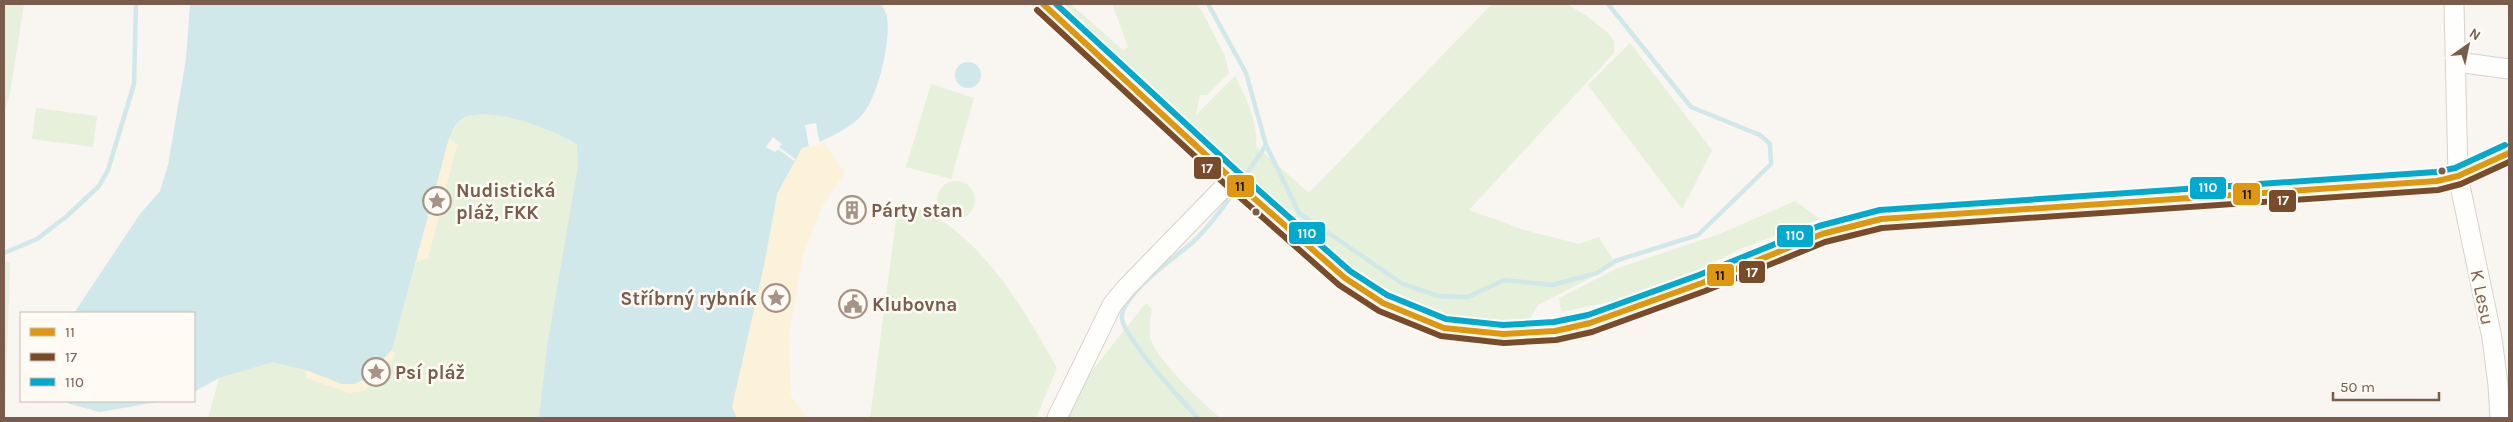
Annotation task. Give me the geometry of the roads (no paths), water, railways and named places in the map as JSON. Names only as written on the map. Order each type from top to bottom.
[{"type":"street","points":[[1043,4],[1232,179],[1345,278],[1384,303],[1444,328],[1503,334],[1555,331],[1590,323],[1702,283],[1822,234],[1881,218],[2436,181],[2458,176],[2509,153]]},
{"type":"street","name":"K Lesu","points":[[2454,4],[2457,62],[2458,176],[2492,338],[2500,418]]},
{"type":"street","points":[[2457,62],[2509,69]]},
{"type":"street","points":[[1057,418],[1112,305],[1125,289],[1232,179]]},
{"type":"water","name":"Stříbrný rybník","points":[[190,4],[881,4],[886,14],[888,28],[882,68],[868,107],[857,120],[842,130],[826,139],[802,148],[777,194],[765,261],[732,407],[737,418],[539,418],[547,346],[578,166],[577,144],[536,125],[501,116],[484,114],[470,116],[459,121],[449,138],[392,350],[363,380],[354,384],[342,384],[306,370],[273,362],[219,378],[195,391],[195,312],[75,312],[140,214],[160,191],[168,165],[186,59]]},
{"type":"water","points":[[968,62],[977,66],[981,75],[977,84],[968,88],[959,84],[955,75],[959,66]]},
{"type":"water","points":[[67,402],[157,402],[100,412]]},
{"type":"waterway","points":[[4,253],[37,239],[67,216],[99,186],[108,170],[134,84],[136,4]]},
{"type":"waterway","points":[[1208,4],[1246,73],[1266,145],[1299,213],[1403,284],[1438,296],[1468,297],[1504,280],[1552,285],[1597,273],[1615,261],[1698,235],[1771,164],[1770,144],[1760,135],[1691,107],[1608,4]]},
{"type":"waterway","points":[[1242,181],[1266,145]]},
{"type":"waterway","points":[[1198,418],[1143,355],[1133,341],[1122,319],[1130,299],[1139,288],[1205,230],[1236,189]]},
{"type":"place","name":"Nudistická pláž, FKK","points":[[437,201]]},
{"type":"place","name":"Párty stan","points":[[852,210]]},
{"type":"place","name":"Stříbrný rybník","points":[[776,298]]},
{"type":"place","name":"Klubovna","points":[[853,304]]},
{"type":"place","name":"Psí pláž","points":[[376,372]]}]
